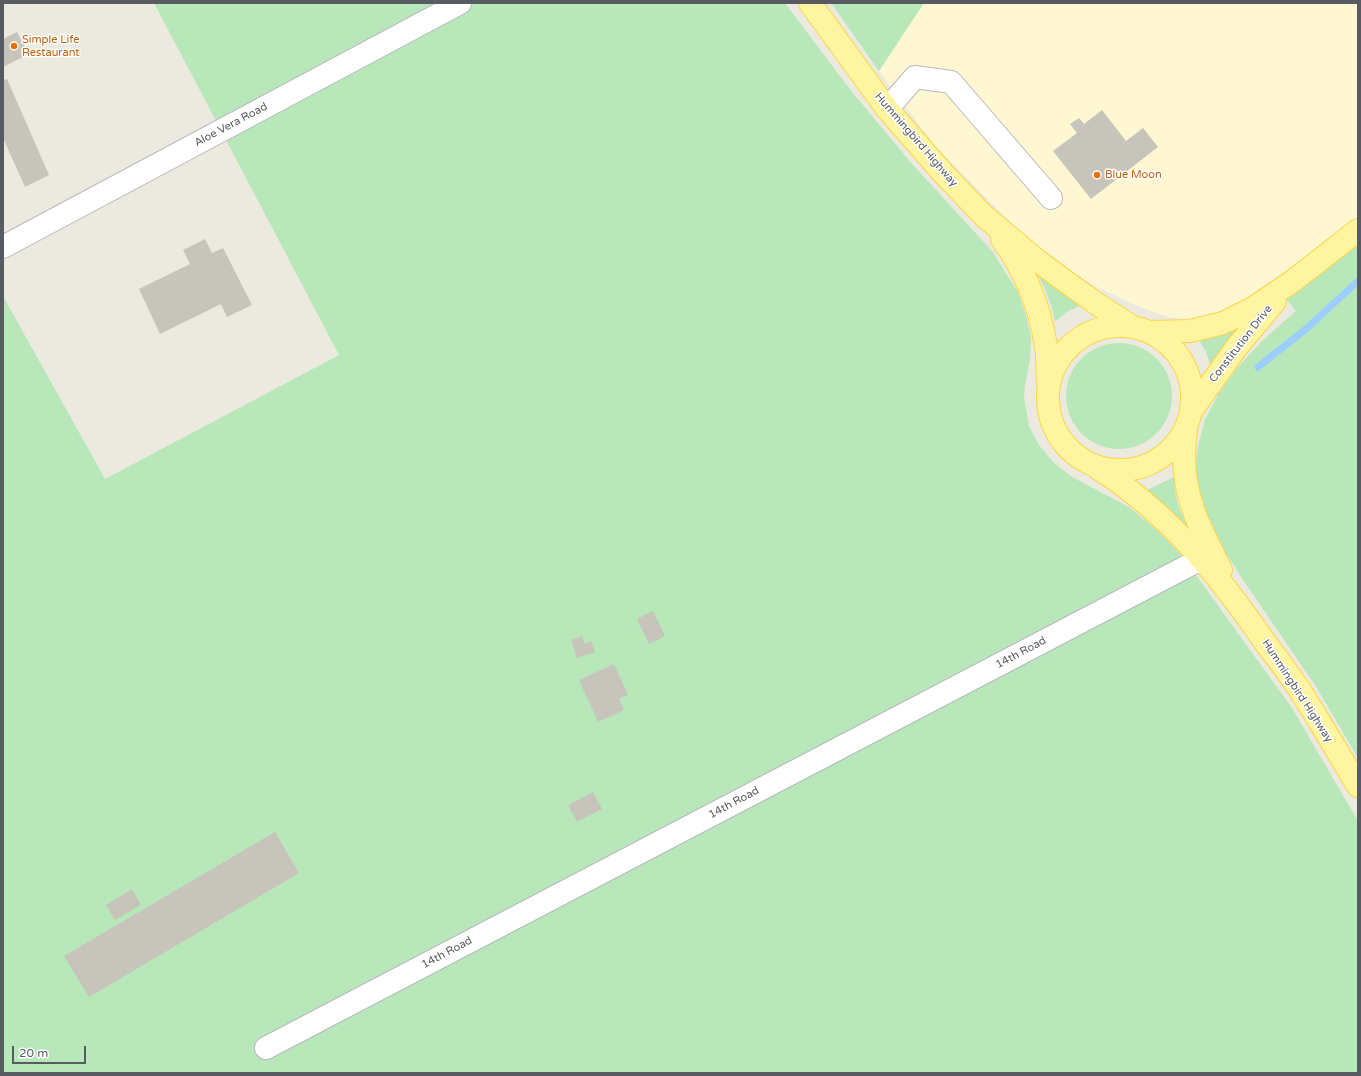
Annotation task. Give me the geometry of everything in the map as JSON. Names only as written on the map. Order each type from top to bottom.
[{"type":"main road","name":"Hummingbird Highway","points":[[810,3],[886,109],[984,216],[1019,266],[1031,290],[1040,318],[1046,348],[1048,411],[1056,433],[1071,452],[1123,484],[1150,507],[1176,532],[1234,597],[1307,702],[1358,786]]},
{"type":"main road","name":"Hummingbird Highway","points":[[984,216],[1038,260],[1097,304],[1168,345],[1183,363],[1191,386],[1189,419],[1184,452],[1186,480],[1192,509],[1234,597]]},
{"type":"main road","name":"Constitution Drive","points":[[1048,387],[1056,365],[1070,347],[1088,334],[1110,327],[1141,330],[1190,331],[1223,323],[1253,308],[1293,280],[1358,230]]},
{"type":"main road","name":"Constitution Drive","points":[[1092,464],[1113,470],[1136,469],[1157,461],[1174,447],[1189,419],[1236,348],[1293,280]]},
{"type":"street","name":"Aloe Vera Road","points":[[3,247],[460,3]]},
{"type":"street","points":[[886,109],[915,77],[950,82],[1051,198]]},
{"type":"street","name":"14th Road","points":[[266,1048],[1201,559]]},
{"type":"shaded area","points":[[924,3],[1358,3],[1358,219],[1246,305],[1205,320],[1165,316],[1138,306],[1101,289],[1065,269],[1037,249],[936,147],[879,71]]},
{"type":"green space","points":[[154,3],[785,3],[852,92],[913,165],[992,251],[1018,292],[1031,337],[1030,360],[1024,397],[1029,426],[1039,445],[1053,462],[1072,477],[1129,507],[1158,531],[1183,557],[1292,708],[1358,821],[1358,1073],[3,1073],[3,296],[105,479],[339,355]]},
{"type":"green space","points":[[831,3],[924,3],[879,71]]},
{"type":"green space","points":[[1358,219],[1358,758],[1315,685],[1241,577],[1211,528],[1198,497],[1195,473],[1198,446],[1205,419],[1218,395],[1237,368],[1263,340],[1296,311],[1273,283]]},
{"type":"green space","points":[[1038,275],[1066,295],[1083,304],[1067,312],[1055,322],[1044,286]]},
{"type":"green space","points":[[1251,323],[1211,367],[1206,352],[1199,340],[1213,338]]},
{"type":"green space","points":[[1119,343],[1139,347],[1156,359],[1168,376],[1172,396],[1168,416],[1156,433],[1139,445],[1119,449],[1099,445],[1082,433],[1070,416],[1066,396],[1070,376],[1082,359],[1099,347]]},
{"type":"green space","points":[[1174,477],[1179,506],[1192,533],[1179,518],[1145,491]]},
{"type":"building","name":"Simple Life Restaurant","points":[[17,32],[29,54],[3,67],[3,39]]},
{"type":"building","points":[[7,79],[49,175],[25,187],[3,138],[3,80]]},
{"type":"building","name":"Blue Moon","points":[[1102,110],[1126,141],[1143,128],[1158,147],[1091,199],[1053,151],[1077,133],[1070,124],[1079,118],[1084,124]]},
{"type":"building","points":[[205,239],[212,253],[223,248],[252,305],[227,317],[221,304],[160,334],[139,289],[190,264],[183,250]]},
{"type":"building","points":[[653,611],[665,636],[649,644],[637,619]]},
{"type":"building","points":[[582,636],[585,644],[591,641],[595,652],[577,658],[571,640]]},
{"type":"building","points":[[614,664],[628,695],[619,699],[624,710],[598,722],[579,680]]},
{"type":"building","points":[[593,792],[602,809],[577,822],[568,805]]},
{"type":"building","points":[[275,832],[299,873],[89,997],[64,956]]},
{"type":"building","points":[[132,889],[141,905],[115,920],[106,905]]},
{"type":"waterway","points":[[1258,367],[1306,329],[1358,281]]},
{"type":"place","name":"Simple Life Restaurant","points":[[14,46]]},
{"type":"place","name":"Blue Moon","points":[[1097,175]]}]
